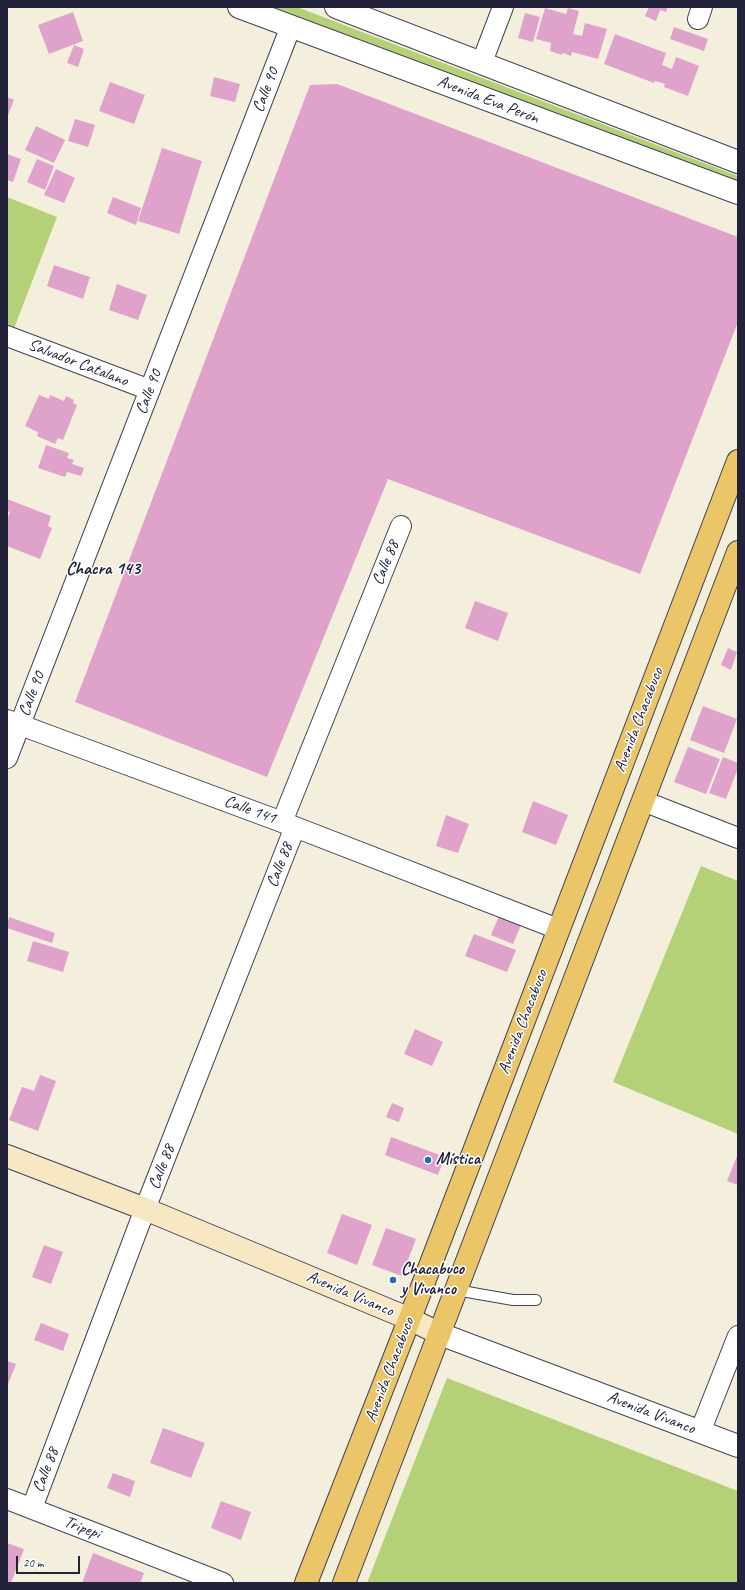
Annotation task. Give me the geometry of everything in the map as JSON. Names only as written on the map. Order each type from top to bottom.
[{"type":"main road","name":"Avenida Chacabuco","points":[[306,1583],[410,1319],[738,461]]},
{"type":"main road","name":"Avenida Chacabuco","points":[[344,1583],[738,552]]},
{"type":"main road","name":"Avenida Vivanco","points":[[7,1156],[146,1209],[410,1319],[440,1334]]},
{"type":"street","name":"Avenida Eva Perón","points":[[239,7],[738,193]]},
{"type":"street","name":"Avenida Eva Perón","points":[[336,7],[482,62],[738,162]]},
{"type":"street","points":[[482,62],[503,7]]},
{"type":"street","name":"Calle 90","points":[[7,758],[13,723],[150,390],[291,26]]},
{"type":"street","name":"Salvador Catalano","points":[[7,336],[150,390]]},
{"type":"street","name":"Calle 88","points":[[32,1508],[146,1209],[401,526]]},
{"type":"street","name":"Calle 141","points":[[13,723],[289,824],[558,929]]},
{"type":"street","points":[[643,801],[738,838]]},
{"type":"street","name":"Avenida Vivanco","points":[[440,1334],[738,1446]]},
{"type":"street","points":[[700,1432],[738,1336]]},
{"type":"street","name":"Tripepi","points":[[7,1499],[223,1583]]},
{"type":"lane","points":[[456,1290],[513,1300],[536,1300]]},
{"type":"green space","points":[[259,7],[297,7],[738,176],[738,191]]},
{"type":"green space","points":[[7,197],[57,217],[13,331],[7,329]]},
{"type":"green space","points":[[701,866],[738,881],[738,1134],[613,1082]]},
{"type":"green space","points":[[447,1378],[738,1491],[738,1583],[367,1583]]},
{"type":"building","points":[[649,7],[668,7],[666,12],[660,10],[656,21],[645,16]]},
{"type":"building","points":[[545,8],[566,14],[568,8],[579,11],[573,34],[582,36],[585,23],[607,29],[598,59],[572,52],[571,56],[563,53],[562,55],[550,51],[551,43],[536,39]]},
{"type":"building","points":[[73,12],[83,41],[49,54],[38,25]]},
{"type":"building","points":[[525,13],[540,17],[533,42],[518,38]]},
{"type":"building","points":[[674,27],[708,39],[704,51],[670,39]]},
{"type":"building","points":[[615,34],[666,53],[662,65],[672,69],[676,57],[699,66],[688,96],[664,87],[665,84],[655,81],[654,83],[604,64]]},
{"type":"building","points":[[74,45],[84,49],[78,67],[67,63]]},
{"type":"building","points":[[214,77],[240,84],[235,102],[210,96]]},
{"type":"building","points":[[110,82],[145,95],[134,124],[99,111]]},
{"type":"building","points":[[337,84],[738,237],[738,322],[640,574],[388,479],[267,777],[75,702],[310,85]]},
{"type":"building","points":[[7,97],[14,100],[7,118]]},
{"type":"building","points":[[75,119],[95,125],[88,147],[68,141]]},
{"type":"building","points":[[36,126],[65,140],[54,163],[25,150]]},
{"type":"building","points":[[162,148],[202,161],[179,234],[138,221]]},
{"type":"building","points":[[7,154],[21,159],[13,182],[7,180]]},
{"type":"building","points":[[37,159],[54,166],[45,190],[27,182]]},
{"type":"building","points":[[56,169],[75,178],[64,203],[44,195]]},
{"type":"building","points":[[113,197],[141,208],[136,225],[107,213]]},
{"type":"building","points":[[54,265],[90,277],[83,299],[47,286]]},
{"type":"building","points":[[117,284],[147,295],[138,320],[109,310]]},
{"type":"building","points":[[39,395],[49,399],[50,395],[64,401],[66,396],[74,400],[73,403],[77,405],[63,440],[58,438],[55,444],[37,436],[38,432],[25,426]]},
{"type":"building","points":[[46,445],[69,453],[67,458],[74,460],[72,464],[84,468],[81,476],[67,472],[65,477],[38,468]]},
{"type":"building","points":[[7,499],[51,516],[48,526],[52,528],[40,559],[7,546],[7,520],[10,512],[7,511]]},
{"type":"building","points":[[475,601],[508,613],[498,641],[465,628]]},
{"type":"building","points":[[728,648],[737,652],[731,670],[721,665]]},
{"type":"building","points":[[703,706],[737,719],[724,753],[690,740]]},
{"type":"building","points":[[688,747],[720,759],[706,794],[674,782]]},
{"type":"building","points":[[723,757],[738,763],[738,768],[726,799],[709,793]]},
{"type":"building","points":[[533,801],[568,815],[556,845],[522,832]]},
{"type":"building","points":[[446,815],[469,824],[458,853],[436,846]]},
{"type":"building","points":[[499,916],[521,925],[513,944],[491,935]]},
{"type":"building","points":[[9,917],[55,933],[52,943],[7,928]]},
{"type":"building","points":[[474,934],[516,950],[507,972],[465,956]]},
{"type":"building","points":[[33,941],[69,952],[63,972],[27,961]]},
{"type":"building","points":[[415,1029],[443,1042],[432,1066],[404,1054]]},
{"type":"building","points":[[40,1075],[56,1081],[38,1131],[9,1120],[22,1087],[34,1091]]},
{"type":"building","points":[[392,1103],[404,1108],[399,1122],[386,1117]]},
{"type":"building","points":[[391,1137],[445,1157],[438,1175],[385,1155]]},
{"type":"building","points":[[737,1156],[738,1157],[738,1185],[727,1181]]},
{"type":"building","points":[[342,1214],[372,1225],[357,1265],[327,1253]]},
{"type":"building","points":[[386,1228],[416,1239],[402,1276],[372,1265]]},
{"type":"building","points":[[44,1245],[63,1252],[51,1284],[32,1277]]},
{"type":"building","points":[[41,1323],[69,1334],[63,1351],[34,1340]]},
{"type":"building","points":[[7,1361],[16,1364],[7,1387]]},
{"type":"building","points":[[163,1428],[205,1443],[191,1478],[150,1463]]},
{"type":"building","points":[[113,1473],[135,1481],[130,1497],[107,1488]]},
{"type":"building","points":[[221,1501],[251,1512],[241,1540],[211,1528]]},
{"type":"building","points":[[7,1543],[24,1549],[11,1583],[7,1583]]},
{"type":"building","points":[[93,1553],[144,1573],[140,1583],[82,1583]]},
{"type":"place","name":"Mística","points":[[428,1160]]},
{"type":"place","name":"Chacabuco y Vivanco","points":[[393,1280]]},
{"type":"district","name":"Chacra 143","points":[[103,569]]}]
